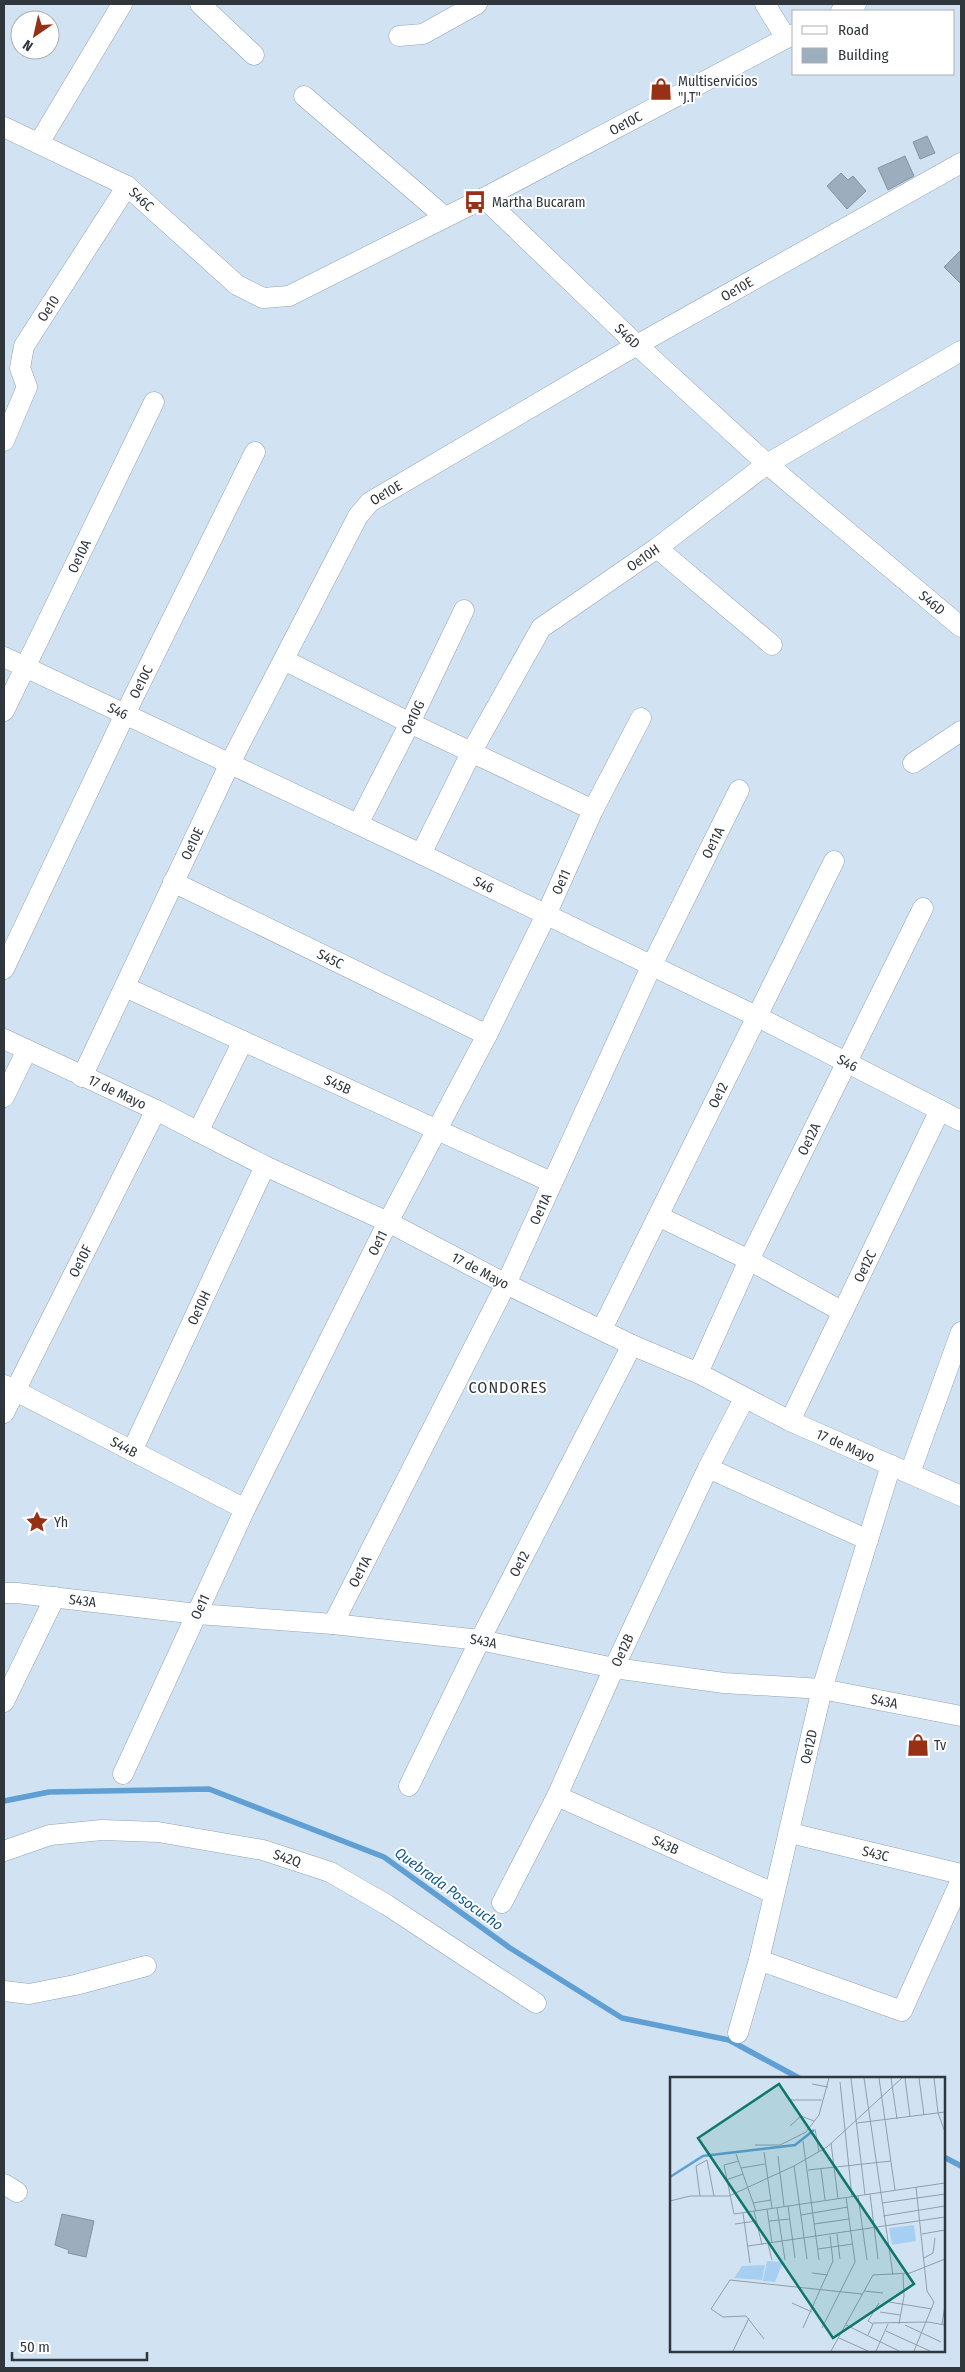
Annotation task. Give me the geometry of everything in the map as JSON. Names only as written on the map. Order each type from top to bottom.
[{"type":"street","points":[[39,143],[122,4]]},
{"type":"street","points":[[200,4],[254,55]]},
{"type":"street","points":[[399,36],[424,34],[478,4]]},
{"type":"street","points":[[765,4],[790,36]]},
{"type":"street","points":[[843,10],[856,4]]},
{"type":"street","name":"Oe10C","points":[[484,198],[790,36]]},
{"type":"street","points":[[304,96],[445,217],[484,198]]},
{"type":"street","name":"S46C","points":[[4,126],[127,186],[237,285],[263,298],[289,296],[445,217]]},
{"type":"street","name":"Oe10E","points":[[82,1077],[230,763],[358,516],[370,502],[637,346],[961,163]]},
{"type":"street","name":"Oe10","points":[[4,441],[27,387],[12,366],[127,186]]},
{"type":"street","name":"S46D","points":[[484,198],[637,346],[767,464],[961,627]]},
{"type":"street","name":"Oe10H","points":[[422,854],[472,751],[541,628],[657,548],[767,464],[961,351]]},
{"type":"street","name":"Oe10A","points":[[4,711],[154,402]]},
{"type":"street","name":"Oe10C","points":[[4,969],[126,712],[255,452]]},
{"type":"street","points":[[657,548],[772,645]]},
{"type":"street","name":"Oe10G","points":[[358,824],[410,723],[464,610]]},
{"type":"street","name":"S46","points":[[4,656],[126,712],[422,854],[651,967],[756,1016],[961,1121]]},
{"type":"street","points":[[284,660],[410,723],[593,810]]},
{"type":"street","name":"Oe11","points":[[123,1774],[245,1509],[388,1222],[487,1035],[546,915],[593,810],[640,718]]},
{"type":"street","points":[[912,763],[961,731]]},
{"type":"street","name":"Oe11A","points":[[333,1624],[506,1284],[551,1182],[651,967],[739,790]]},
{"type":"street","name":"Oe12","points":[[602,1329],[834,860]]},
{"type":"street","name":"S45C","points":[[173,882],[487,1035]]},
{"type":"street","name":"Oe12A","points":[[698,1373],[749,1260],[923,908]]},
{"type":"street","name":"S45B","points":[[124,987],[551,1182]]},
{"type":"street","name":"17 de Mayo","points":[[4,1039],[156,1110],[265,1166],[388,1222],[506,1284],[632,1345],[698,1373],[790,1421],[961,1496]]},
{"type":"street","points":[[198,1132],[243,1041]]},
{"type":"street","points":[[4,1097],[27,1050]]},
{"type":"street","name":"Oe10F","points":[[4,1413],[10,1387],[156,1110]]},
{"type":"street","name":"Oe12C","points":[[790,1421],[940,1110]]},
{"type":"street","name":"Oe10H","points":[[132,1452],[265,1166]]},
{"type":"street","points":[[658,1216],[749,1260],[843,1312]]},
{"type":"street","points":[[910,1473],[954,1379],[961,1332]]},
{"type":"street","name":"Oe12","points":[[409,1786],[480,1640],[632,1345]]},
{"type":"street","name":"S44B","points":[[10,1387],[245,1509]]},
{"type":"street","name":"Oe12B","points":[[502,1902],[557,1796],[614,1668],[708,1468],[744,1398]]},
{"type":"street","name":"Oe12D","points":[[738,2033],[759,1960],[773,1893],[790,1833],[822,1689],[891,1464]]},
{"type":"street","points":[[708,1468],[868,1540]]},
{"type":"street","name":"S43A","points":[[4,1593],[56,1597],[197,1614],[333,1624],[480,1640],[614,1668],[724,1683],[822,1689],[961,1716]]},
{"type":"street","points":[[4,1702],[56,1597]]},
{"type":"street","name":"S43B","points":[[557,1796],[773,1893]]},
{"type":"street","name":"S42Q","points":[[4,1851],[50,1835],[102,1830],[158,1832],[263,1850],[330,1872],[387,1905],[536,2003]]},
{"type":"street","name":"S43C","points":[[790,1833],[961,1874]]},
{"type":"street","points":[[759,1960],[902,2011],[961,1880]]},
{"type":"street","points":[[4,1991],[29,1994],[75,1985],[146,1966]]},
{"type":"building","points":[[927,136],[935,153],[920,159],[913,142]]},
{"type":"building","points":[[905,156],[914,176],[888,190],[878,168]]},
{"type":"building","points":[[841,173],[848,180],[853,176],[866,191],[847,209],[827,186]]},
{"type":"building","points":[[961,250],[961,284],[944,267]]},
{"type":"building","points":[[62,2214],[94,2221],[86,2257],[68,2253],[69,2250],[55,2245]]},
{"type":"waterway","name":"Quebrada Posocucho","points":[[4,1801],[49,1792],[209,1789],[384,1857],[510,1948],[622,2018],[729,2040],[797,2077]]},
{"type":"waterway","name":"Quebrada Posocucho","points":[[945,2158],[961,2166]]},
{"type":"place","name":"Multiservicios \"J.T\"","points":[[661,89]]},
{"type":"place","name":"Martha Bucaram","points":[[475,202]]},
{"type":"place","name":"Yh","points":[[37,1522]]},
{"type":"place","name":"Tv","points":[[918,1745]]},
{"type":"district","name":"CONDORES","points":[[508,1387]]}]
